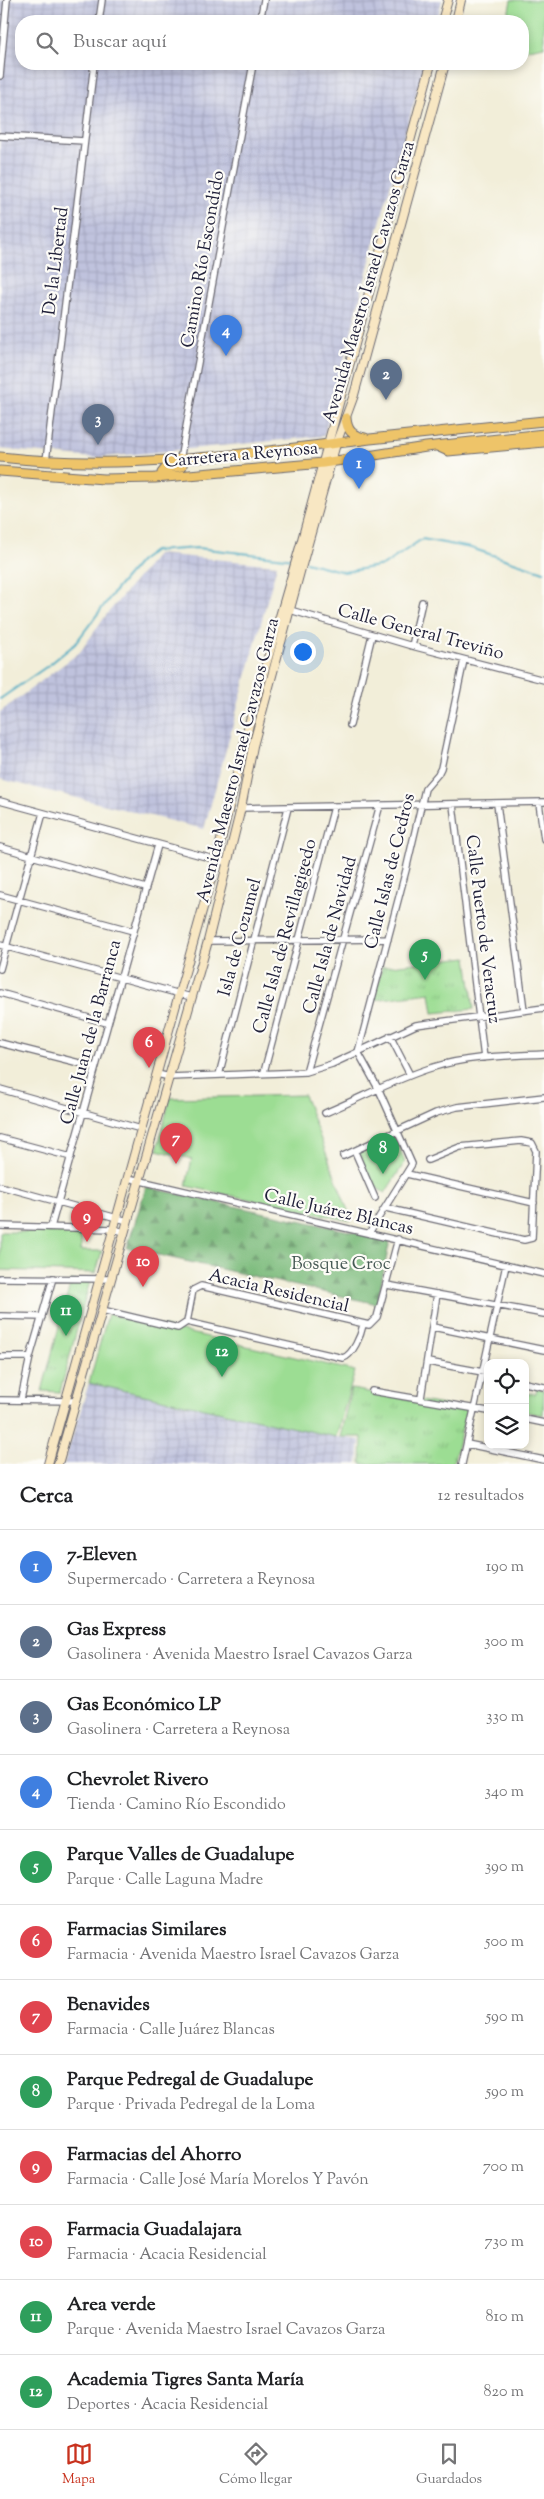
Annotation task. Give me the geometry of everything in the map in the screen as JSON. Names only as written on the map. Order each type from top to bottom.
[{"type":"main road","points":[[444,15],[448,0],[461,2],[458,15]]},
{"type":"main road","name":"Avenida Maestro Israel Cavazos Garza","points":[[48,1464],[64,1400],[114,1230],[216,861],[250,720],[297,571],[332,445],[429,70]]},
{"type":"main road","name":"Avenida Maestro Israel Cavazos Garza","points":[[332,445],[346,418],[443,70]]},
{"type":"main road","points":[[346,418],[347,426],[351,433],[370,440]]},
{"type":"main road","name":"Carretera a Reynosa","points":[[0,456],[46,461],[112,463],[180,460],[544,421]]},
{"type":"main road","name":"Carretera a Reynosa","points":[[0,471],[104,479],[162,477],[327,462],[437,446],[544,434]]},
{"type":"main road","points":[[437,446],[448,451],[544,442]]},
{"type":"main road","points":[[162,477],[164,470],[170,467],[275,455],[291,449]]},
{"type":"main road","name":"Avenida Maestro Israel Cavazos Garza","points":[[58,1464],[208,941],[241,808],[254,746],[290,610],[297,571]]},
{"type":"street","points":[[0,76],[7,0]]},
{"type":"street","points":[[100,15],[102,0]]},
{"type":"street","points":[[261,15],[264,0]]},
{"type":"street","name":"De la Libertad","points":[[46,461],[93,70]]},
{"type":"street","name":"Camino Río Escondido","points":[[180,460],[252,70]]},
{"type":"street","points":[[0,136],[84,141]]},
{"type":"street","points":[[412,646],[422,602]]},
{"type":"street","name":"Calle General Treviño","points":[[290,610],[372,635],[544,680]]},
{"type":"street","points":[[350,725],[372,635]]},
{"type":"street","name":"Calle Islas de Cedros","points":[[358,1052],[426,785],[438,774],[441,768],[464,660]]},
{"type":"street","points":[[0,801],[228,863]]},
{"type":"street","points":[[241,808],[422,806],[542,802],[544,839]]},
{"type":"street","points":[[496,804],[524,1010]]},
{"type":"street","name":"Calle Isla de Navidad","points":[[306,1072],[380,805]]},
{"type":"street","name":"Calle Puerto de Veracruz","points":[[453,805],[481,1016],[484,1058]]},
{"type":"street","name":"Calle Isla de Revillagigedo","points":[[264,1072],[334,807]]},
{"type":"street","name":"Isla de Cozumel","points":[[219,1075],[288,808]]},
{"type":"street","points":[[0,969],[3,946],[19,900],[43,813]]},
{"type":"street","name":"Calle Juan de la Barranca","points":[[50,1227],[158,845]]},
{"type":"street","points":[[0,847],[145,888]]},
{"type":"street","points":[[0,895],[133,931]]},
{"type":"street","points":[[208,941],[388,939]]},
{"type":"street","points":[[3,946],[191,997]]},
{"type":"street","points":[[0,993],[107,1023]]},
{"type":"street","points":[[156,1074],[170,1077],[264,1072],[306,1072],[332,1064],[390,1036],[427,1022],[544,1008]]},
{"type":"street","points":[[390,1036],[410,1075]]},
{"type":"street","points":[[0,1043],[95,1066]]},
{"type":"street","points":[[358,1052],[379,1090],[412,1160],[407,1174],[369,1233]]},
{"type":"street","points":[[325,1113],[410,1075],[436,1066],[484,1058],[544,1054]]},
{"type":"street","points":[[0,1090],[142,1129]]},
{"type":"street","points":[[343,1156],[356,1152],[436,1113],[457,1107],[544,1097]]},
{"type":"street","points":[[0,1138],[71,1157]]},
{"type":"street","points":[[386,1208],[524,1240],[532,1238],[535,1145],[528,1141],[460,1147],[428,1160]]},
{"type":"street","points":[[356,1152],[375,1198]]},
{"type":"street","points":[[407,1174],[534,1204]]},
{"type":"street","name":"Calle Juárez Blancas","points":[[128,1178],[544,1274]]},
{"type":"street","points":[[0,1186],[128,1221]]},
{"type":"street","points":[[0,1226],[114,1230],[124,1232]]},
{"type":"street","points":[[102,1310],[172,1327],[181,1327],[188,1322],[344,1358],[348,1356],[359,1338],[363,1325],[369,1325],[376,1321],[387,1286],[398,1239]]},
{"type":"street","points":[[487,1359],[496,1304],[506,1264]]},
{"type":"street","points":[[0,1278],[111,1279]]},
{"type":"street","points":[[21,1399],[30,1357],[53,1278]]},
{"type":"street","name":"Acacia Residencial","points":[[188,1322],[193,1290],[201,1286],[363,1325]]},
{"type":"street","points":[[387,1286],[544,1314]]},
{"type":"street","points":[[421,1398],[437,1294]]},
{"type":"street","points":[[0,1316],[42,1317]]},
{"type":"street","points":[[433,1327],[544,1350]]},
{"type":"street","points":[[0,1357],[30,1357]]},
{"type":"street","points":[[428,1362],[484,1372]]},
{"type":"street","points":[[462,1464],[474,1408],[484,1375]]},
{"type":"street","points":[[529,1384],[544,1387]]},
{"type":"street","points":[[372,1391],[484,1410]]},
{"type":"street","points":[[0,1400],[75,1401]]},
{"type":"street","points":[[529,1420],[544,1424]]},
{"type":"street","points":[[467,1444],[544,1460]]},
{"type":"shaded area","points":[[0,0],[442,0],[438,15],[15,15],[15,70],[423,70],[379,226],[324,436],[94,458],[0,449]]},
{"type":"shaded area","points":[[158,554],[277,565],[204,829],[0,779],[0,712],[80,652],[107,614]]},
{"type":"shaded area","points":[[89,1383],[336,1437],[360,1440],[358,1464],[64,1464]]},
{"type":"green space","points":[[511,0],[544,0],[544,46],[529,49],[529,15],[508,15]]},
{"type":"green space","points":[[467,957],[474,1009],[433,1013],[430,993],[374,1000],[382,967]]},
{"type":"green space","points":[[304,1095],[352,1221],[186,1186],[192,1159],[157,1150],[170,1098]]},
{"type":"green space","points":[[395,1136],[405,1162],[385,1193],[372,1185],[359,1152]]},
{"type":"green space","name":"Bosque Croc","points":[[146,1187],[390,1240],[377,1304],[127,1248]]},
{"type":"green space","points":[[0,1232],[81,1232],[81,1251],[102,1251],[96,1273],[0,1270]]},
{"type":"green space","points":[[71,1281],[90,1281],[60,1392],[42,1391]]},
{"type":"green space","points":[[108,1314],[355,1371],[336,1437],[89,1383]]},
{"type":"green space","points":[[537,1388],[544,1390],[543,1415],[529,1413],[529,1394],[536,1393]]},
{"type":"green space","points":[[351,1389],[467,1409],[453,1464],[361,1464],[362,1437],[340,1437]]},
{"type":"waterway","points":[[306,562],[344,572],[384,565],[422,539],[471,548],[544,572]]},
{"type":"waterway","points":[[0,699],[49,665],[75,644],[140,561],[154,551],[198,548],[294,559]]},
{"type":"place","name":"Chevrolet Rivero","points":[[226,356]]},
{"type":"place","name":"Gas Express","points":[[386,400]]},
{"type":"place","name":"Gas Económico LP","points":[[98,445]]},
{"type":"place","name":"7-Eleven","points":[[359,489]]},
{"type":"place","name":"Parque Valles de Guadalupe","points":[[425,980]]},
{"type":"place","name":"Farmacias Similares","points":[[149,1068]]},
{"type":"place","name":"Benavides","points":[[176,1164]]},
{"type":"place","name":"Parque Pedregal de Guadalupe","points":[[383,1174]]},
{"type":"place","name":"Farmacias del Ahorro","points":[[87,1242]]},
{"type":"place","name":"Farmacia Guadalajara","points":[[143,1287]]},
{"type":"place","name":"Area verde","points":[[66,1336]]},
{"type":"place","name":"Academia Tigres Santa María","points":[[222,1377]]}]
